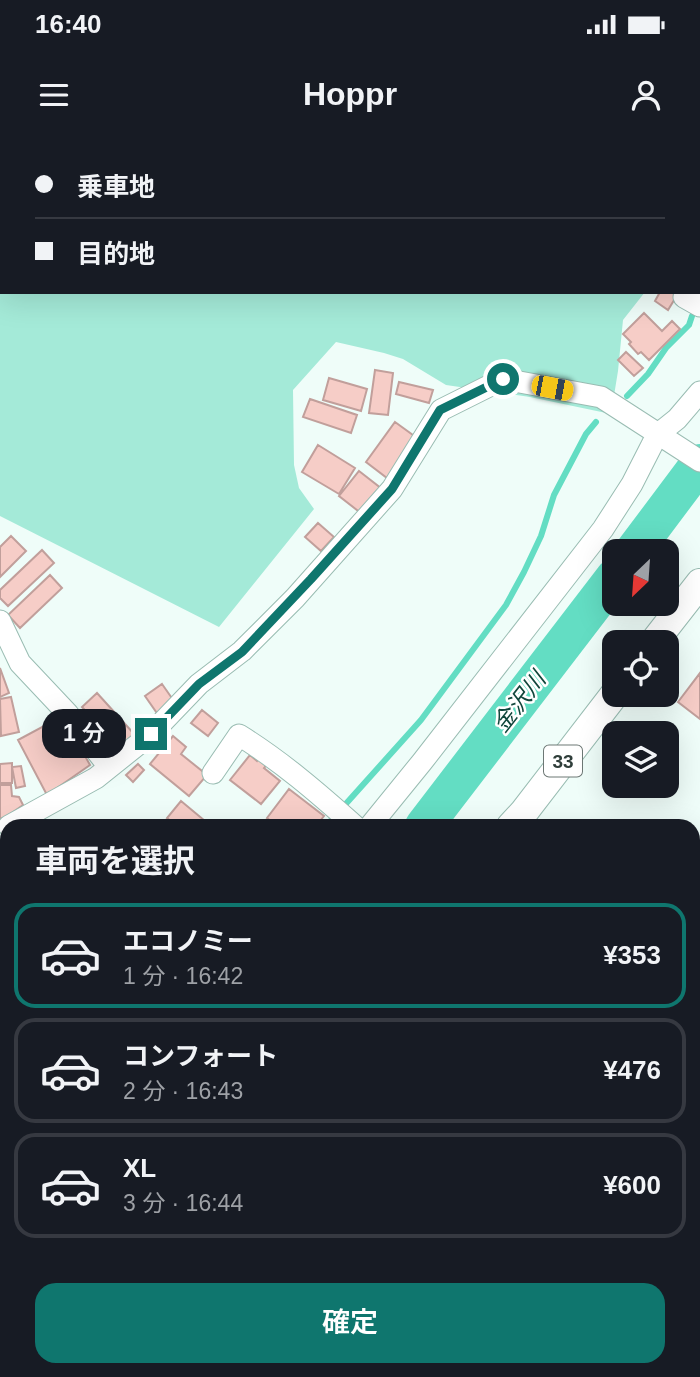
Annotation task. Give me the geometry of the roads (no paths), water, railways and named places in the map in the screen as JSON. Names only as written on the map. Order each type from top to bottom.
[{"type":"main road","points":[[663,630],[700,583]]},
{"type":"main road","name":"33","points":[[518,819],[605,707]]},
{"type":"street","points":[[22,819],[96,778],[151,734],[199,684],[242,652],[295,598],[392,489],[440,410],[503,379],[601,397],[700,461]]},
{"type":"street","points":[[376,819],[603,529],[677,419],[700,392]]},
{"type":"street","points":[[0,621],[20,663],[68,714],[109,768]]},
{"type":"street","points":[[213,773],[239,735],[264,750],[347,819]]},
{"type":"waterway","points":[[627,396],[648,374],[666,348],[689,325],[692,316]]},
{"type":"waterway","points":[[332,819],[421,720],[506,605],[541,536],[554,495],[586,434],[596,422]]},
{"type":"waterway","name":"金沢川","points":[[643,539],[700,463]]},
{"type":"waterway","name":"金沢川","points":[[429,819],[602,594]]}]
